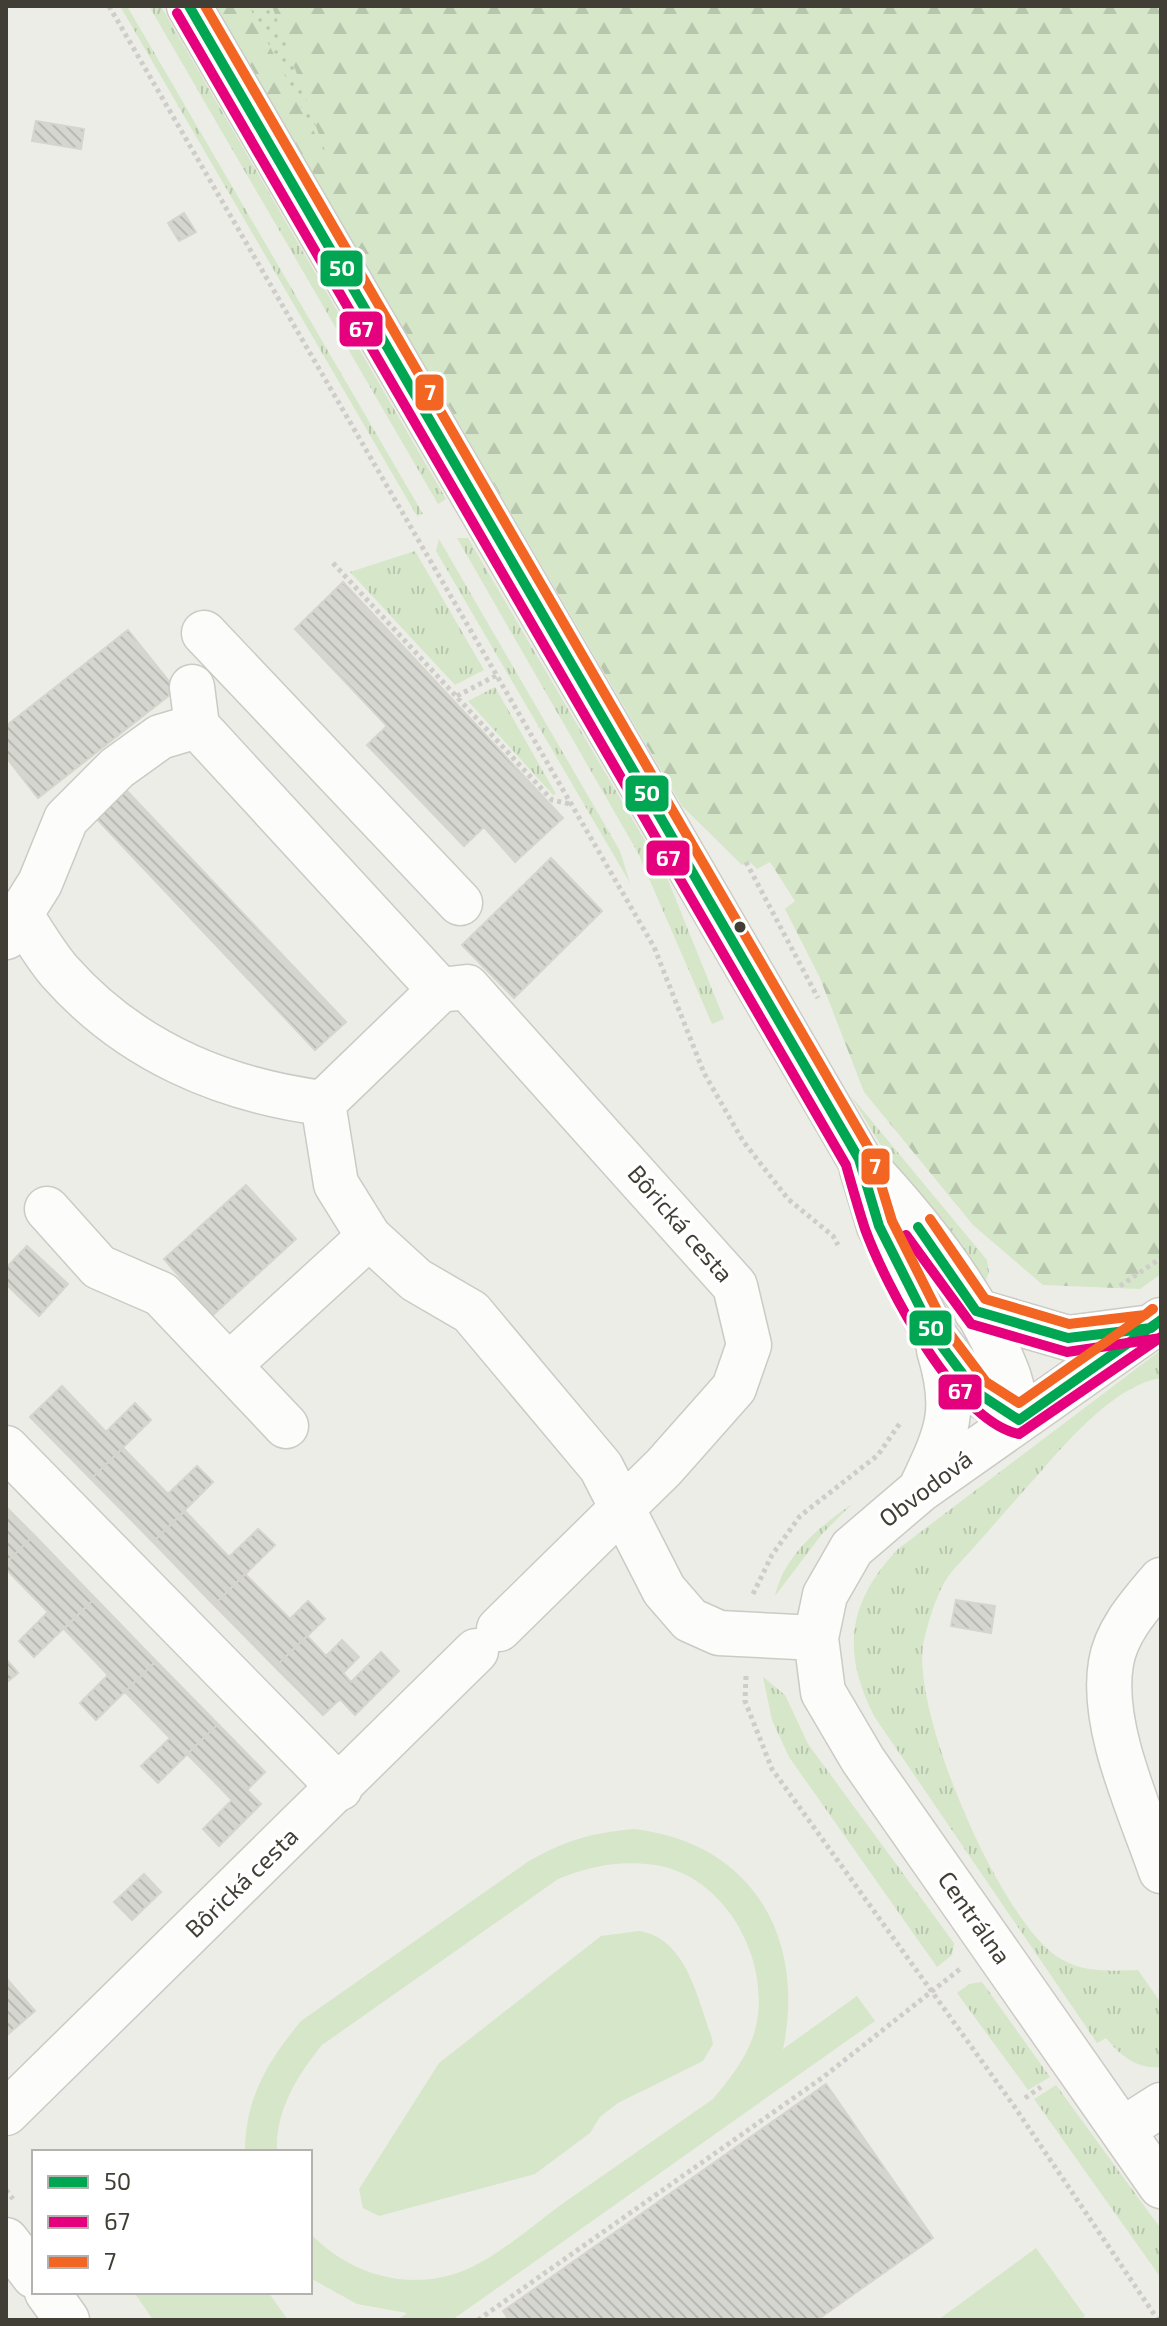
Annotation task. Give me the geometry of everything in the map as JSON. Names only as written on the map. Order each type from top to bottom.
[{"type":"street","points":[[189,6],[859,1159],[903,1206],[976,1311],[1007,1373],[1019,1420]]},
{"type":"street","points":[[204,633],[460,903]]},
{"type":"street","points":[[195,706],[440,990],[323,1103],[269,1096],[197,1070],[138,1042],[14,927],[66,819],[117,768],[150,745],[195,706]]},
{"type":"street","name":"Bôrická cesta","points":[[6,2113],[622,1509],[734,1388],[749,1345],[735,1286],[467,987],[440,990]]},
{"type":"street","points":[[323,1103],[336,1184],[369,1237],[416,1280],[471,1312],[601,1467],[664,1590],[690,1620],[719,1633],[816,1638]]},
{"type":"street","points":[[859,1159],[879,1226],[935,1337],[976,1392],[1019,1420]]},
{"type":"street","points":[[47,1209],[99,1267],[161,1294],[286,1426]]},
{"type":"street","points":[[229,1365],[369,1237]]},
{"type":"street","points":[[976,1311],[1068,1338],[1156,1324]]},
{"type":"street","name":"Obvodová","points":[[816,1638],[825,1595],[852,1548],[920,1490],[1156,1324]]},
{"type":"street","points":[[920,1490],[944,1441],[951,1390],[935,1337]]},
{"type":"street","points":[[6,1448],[340,1788]]},
{"type":"street","points":[[1161,1580],[1124,1629],[1111,1663],[1111,1707],[1118,1744],[1161,1871]]},
{"type":"street","name":"Centrálna","points":[[816,1638],[823,1692],[863,1760],[1161,2186]]},
{"type":"street","points":[[1122,2130],[1161,2105]]},
{"type":"street","points":[[6,2240],[32,2273]]},
{"type":"street","points":[[48,2294],[67,2320]]},
{"type":"path","points":[[109,6],[654,947],[704,1073],[743,1141],[788,1199],[833,1236],[840,1249]]},
{"type":"path","points":[[333,563],[552,800],[571,804]]},
{"type":"path","points":[[457,696],[497,675]]},
{"type":"path","points":[[746,862],[819,1001]]},
{"type":"path","points":[[1116,1289],[1161,1258]]},
{"type":"path","points":[[904,1409],[900,1423],[878,1455],[800,1516],[772,1555],[754,1588],[747,1635],[745,1701],[772,1769],[932,1989],[1146,2297],[1158,2320]]},
{"type":"path","points":[[478,2320],[822,2078],[932,1989],[994,1946]]},
{"type":"green space","points":[[120,6],[127,6],[423,514],[417,516]]},
{"type":"green space","points":[[149,6],[161,6],[446,499],[438,504]]},
{"type":"green space","points":[[215,6],[1161,6],[1161,1274],[1140,1289],[1043,1285],[973,1225],[864,1092],[820,978],[785,909],[795,901],[770,862],[757,869],[750,862],[742,865],[682,806]]},
{"type":"green space","points":[[249,6],[272,6],[328,159]]},
{"type":"green space","points":[[457,538],[468,538],[668,880],[724,1019],[712,1024],[638,853]]},
{"type":"green space","points":[[439,539],[620,851],[630,883],[436,551]]},
{"type":"green space","points":[[415,551],[484,670],[455,685],[350,572]]},
{"type":"green space","points":[[495,687],[556,794],[553,795],[468,701]]},
{"type":"green space","points":[[851,1096],[987,1260],[989,1272],[985,1282],[939,1242]]},
{"type":"green space","points":[[1161,1350],[1161,1378],[1128,1390],[1096,1414],[1054,1456],[950,1573],[938,1597],[924,1640],[923,1671],[930,1713],[944,1761],[987,1861],[1012,1904],[1037,1938],[1061,1959],[1089,1969],[1138,1970],[1161,2003],[1161,2067],[1152,2067],[1130,2060],[1106,2038],[1097,2043],[874,1716],[857,1670],[854,1649],[860,1608],[881,1569],[898,1549]]},
{"type":"green space","points":[[852,1504],[822,1534],[775,1596],[795,1554],[827,1522]]},
{"type":"green space","points":[[763,1677],[785,1695],[808,1744],[954,1943],[952,1955],[937,1967],[789,1757],[772,1720]]},
{"type":"green space","points":[[634,1829],[676,1838],[711,1854],[740,1875],[762,1903],[777,1934],[786,1970],[788,2008],[783,2049],[857,1996],[875,2021],[452,2320],[397,2320],[407,2313],[357,2304],[312,2279],[312,2235],[345,2261],[385,2277],[429,2279],[472,2267],[511,2243],[713,2099],[741,2062],[753,2037],[758,2011],[758,1983],[752,1956],[725,1906],[705,1887],[681,1873],[655,1865],[605,1865],[558,1879],[322,2045],[289,2095],[280,2122],[277,2150],[245,2150],[254,2097],[278,2051],[301,2021],[529,1861],[579,1839]]},
{"type":"green space","points":[[639,1931],[655,1936],[668,1945],[687,1971],[713,2044],[703,2061],[618,2103],[600,2117],[590,2133],[535,2174],[379,2216],[363,2208],[359,2189],[439,2063],[601,1936]]},
{"type":"green space","points":[[982,1982],[1050,2077],[1028,2090],[957,1993],[969,1984]]},
{"type":"green space","points":[[1056,2085],[1161,2229],[1161,2278],[1034,2099]]},
{"type":"green space","points":[[1036,2248],[1085,2316],[1081,2320],[938,2320]]},
{"type":"green space","points":[[135,2294],[269,2294],[288,2320],[153,2320]]},
{"type":"building","points":[[36,121],[84,129],[81,149],[32,141]]},
{"type":"building","points":[[184,213],[196,232],[179,241],[168,223]]},
{"type":"building","points":[[343,582],[563,818],[515,862],[484,827],[464,846],[367,745],[387,726],[295,629]]},
{"type":"building","points":[[128,630],[176,690],[38,798],[6,757],[6,726]]},
{"type":"building","points":[[127,791],[346,1022],[315,1050],[95,817]]},
{"type":"building","points":[[551,858],[602,911],[514,998],[462,945]]},
{"type":"building","points":[[246,1185],[296,1239],[213,1315],[164,1259]]},
{"type":"building","points":[[27,1246],[68,1284],[39,1316],[6,1284],[6,1268]]},
{"type":"building","points":[[62,1386],[106,1432],[135,1403],[151,1420],[91,1479],[30,1417]]},
{"type":"building","points":[[123,1448],[168,1494],[197,1466],[213,1482],[153,1542],[91,1479]]},
{"type":"building","points":[[6,1507],[34,1535],[6,1563]]},
{"type":"building","points":[[185,1511],[229,1557],[258,1529],[275,1545],[214,1605],[153,1542]]},
{"type":"building","points":[[34,1535],[95,1598],[34,1657],[19,1641],[48,1612],[6,1569],[6,1563]]},
{"type":"building","points":[[245,1574],[290,1619],[308,1601],[325,1619],[275,1667],[214,1605]]},
{"type":"building","points":[[95,1598],[156,1661],[96,1720],[80,1703],[108,1675],[64,1629]]},
{"type":"building","points":[[956,1600],[995,1606],[991,1633],[951,1626]]},
{"type":"building","points":[[307,1636],[326,1656],[342,1640],[359,1657],[343,1673],[351,1682],[381,1652],[399,1671],[355,1715],[340,1699],[323,1715],[275,1667]]},
{"type":"building","points":[[6,1659],[18,1673],[6,1683]]},
{"type":"building","points":[[156,1661],[218,1724],[158,1783],[141,1766],[170,1738],[125,1692]]},
{"type":"building","points":[[218,1724],[265,1772],[247,1790],[261,1804],[219,1846],[203,1829],[232,1800],[187,1754]]},
{"type":"building","points":[[144,1874],[161,1892],[132,1920],[114,1902]]},
{"type":"building","points":[[6,1978],[35,2011],[6,2036]]},
{"type":"building","points":[[826,2084],[933,2238],[817,2320],[509,2320],[503,2311]]},
{"type":"transit line","name":"50","points":[[189,6],[859,1159],[879,1226],[935,1337],[976,1392],[1019,1420],[1161,1320]]},
{"type":"transit line","name":"7","points":[[205,6],[871,1152],[892,1221],[947,1330],[986,1382],[1019,1403],[1153,1309]]},
{"type":"transit line","name":"67","points":[[177,13],[846,1165],[875,1254],[906,1315],[948,1378],[971,1404],[995,1424],[1019,1434],[1161,1337]]},
{"type":"transit line","name":"7","points":[[930,1219],[985,1299],[1069,1324],[1145,1315],[1152,1309]]},
{"type":"transit line","name":"50","points":[[918,1227],[976,1311],[1068,1338],[1151,1328],[1161,1320]]},
{"type":"transit line","name":"67","points":[[906,1235],[971,1324],[1067,1352],[1161,1338]]}]
